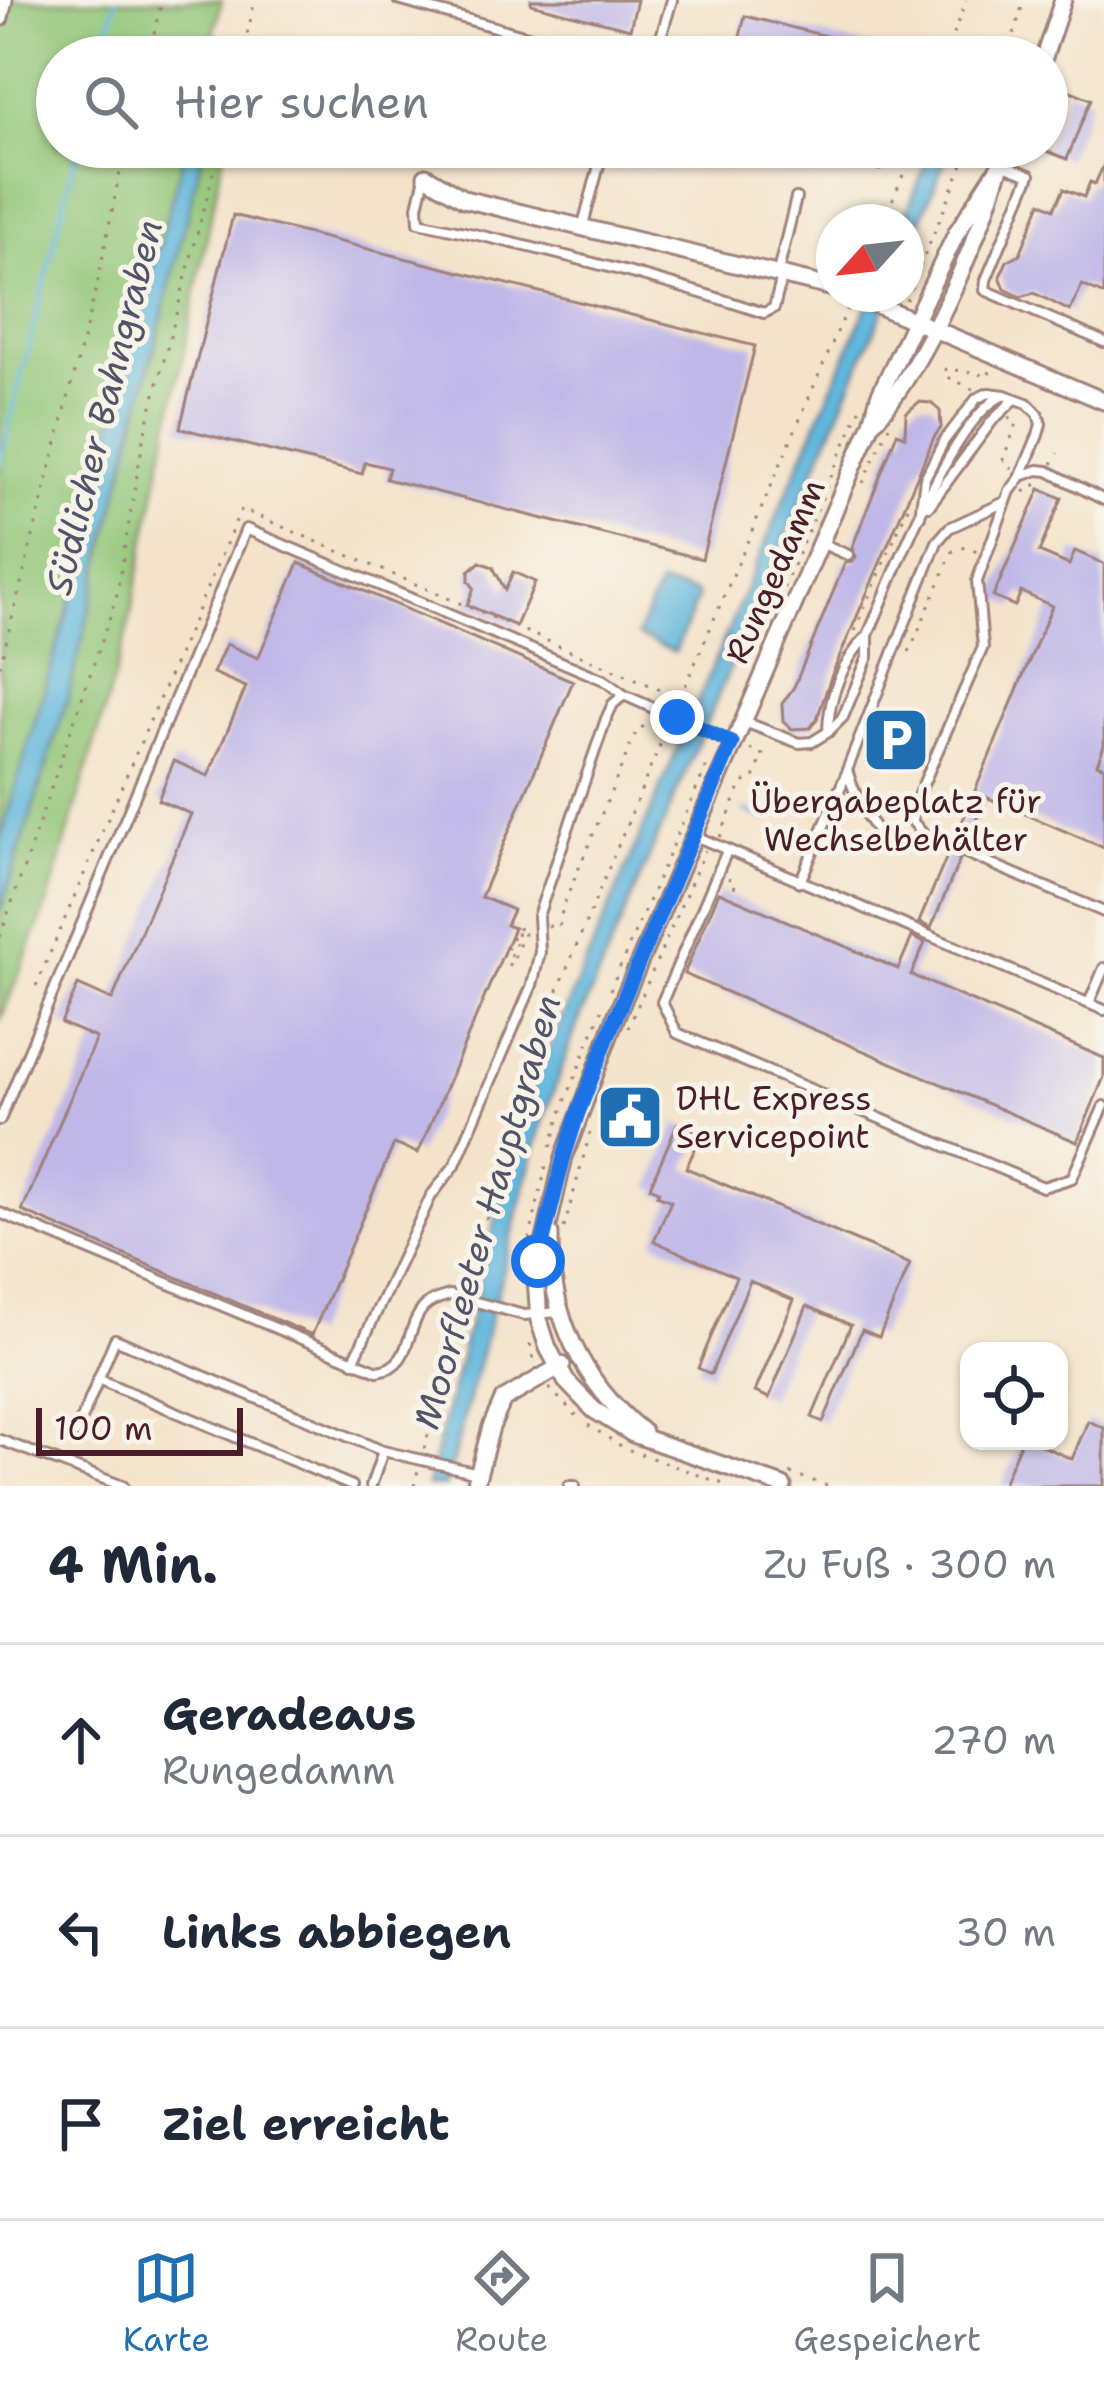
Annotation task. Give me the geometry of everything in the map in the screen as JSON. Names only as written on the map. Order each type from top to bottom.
[{"type":"street","points":[[0,18],[4,0]]},
{"type":"street","points":[[1051,36],[1063,0]]},
{"type":"street","name":"Rungedamm","points":[[783,1486],[621,1428],[593,1410],[558,1367],[531,1315],[538,1261],[578,1113],[706,841],[722,737],[750,724],[872,423],[900,314],[998,168]]},
{"type":"street","name":"Rungedamm","points":[[872,423],[890,403],[933,328],[982,221],[1000,168]]},
{"type":"street","points":[[426,176],[464,199],[816,283]]},
{"type":"street","points":[[893,312],[1104,401]]},
{"type":"street","name":"Rungedamm","points":[[550,1213],[551,1276],[559,1312],[578,1356],[608,1398],[655,1440]]},
{"type":"street","points":[[476,1480],[503,1400],[578,1356]]},
{"type":"lane","points":[[398,0],[527,36]]},
{"type":"lane","points":[[661,36],[672,0]]},
{"type":"lane","points":[[582,226],[598,168]]},
{"type":"lane","points":[[1012,168],[1030,175],[986,290],[1104,342]]},
{"type":"lane","points":[[426,176],[419,222],[613,266],[764,313],[773,308],[796,198]]},
{"type":"lane","points":[[828,732],[828,710],[853,650],[868,635],[953,448],[991,403],[1010,397],[1027,403],[1041,424],[977,581],[983,647],[912,810],[913,822],[925,836],[1104,912]]},
{"type":"lane","points":[[1020,478],[1048,471],[1104,500]]},
{"type":"lane","points":[[800,882],[938,542],[949,527],[1007,501]]},
{"type":"lane","points":[[0,1120],[247,529],[604,680],[624,695],[722,737]]},
{"type":"lane","points":[[820,542],[848,555]]},
{"type":"lane","points":[[750,724],[799,743],[812,742],[828,732],[843,717],[868,657],[868,635]]},
{"type":"lane","points":[[353,1362],[431,1196],[455,1166],[532,985],[540,952],[538,916],[605,719],[624,695]]},
{"type":"lane","points":[[847,770],[853,790],[884,838],[908,845],[925,836]]},
{"type":"lane","points":[[706,841],[1104,1010]]},
{"type":"lane","points":[[727,851],[662,1002],[676,1033],[1043,1187],[1072,1178],[1104,1106]]},
{"type":"lane","points":[[1089,1003],[1104,968]]},
{"type":"lane","points":[[0,1213],[378,1371],[392,1368],[423,1307],[442,1296],[531,1315],[559,1312]]},
{"type":"lane","points":[[76,1433],[116,1339],[383,1450],[459,1468],[476,1480]]},
{"type":"lane","points":[[98,1379],[352,1486]]},
{"type":"lane","points":[[0,1440],[123,1486]]},
{"type":"lane","points":[[371,1486],[383,1450]]},
{"type":"path","points":[[153,36],[162,0]]},
{"type":"path","points":[[247,36],[255,0]]},
{"type":"path","points":[[953,36],[966,0]]},
{"type":"path","points":[[1013,36],[1024,0]]},
{"type":"path","points":[[0,666],[97,285],[120,168]]},
{"type":"path","points":[[0,937],[116,599],[143,440],[214,168]]},
{"type":"path","points":[[891,204],[906,168]]},
{"type":"path","points":[[900,314],[961,168]]},
{"type":"path","points":[[414,1486],[452,1347],[457,1297],[478,1248],[536,1043],[849,312]]},
{"type":"path","points":[[772,614],[861,406]]},
{"type":"path","points":[[862,486],[891,422]]},
{"type":"path","points":[[1021,495],[1042,482]]},
{"type":"path","points":[[36,986],[241,508],[668,692],[655,720],[637,730],[563,906],[559,927],[521,926],[506,947]]},
{"type":"path","points":[[909,652],[953,551],[966,547],[986,555]]},
{"type":"path","points":[[628,1030],[706,841],[742,783],[754,778],[764,755],[749,748],[750,724]]},
{"type":"path","points":[[523,1272],[528,1234],[569,1091],[722,737]]},
{"type":"path","points":[[717,873],[736,882],[730,897]]},
{"type":"path","points":[[514,932],[519,934],[507,964],[511,965],[527,926]]},
{"type":"path","points":[[564,1228],[593,1120]]},
{"type":"path","points":[[531,1315],[541,1377],[575,1414],[604,1438],[729,1486]]},
{"type":"green space","points":[[0,0],[222,0],[213,36],[36,36],[36,168],[180,168],[128,358],[71,600],[0,841]]},
{"type":"green space","points":[[199,168],[221,168],[127,633],[47,905],[0,1021],[0,912],[67,700]]},
{"type":"water","points":[[180,168],[199,168],[67,700],[0,912],[0,840],[71,600],[128,358]]},
{"type":"water","points":[[924,168],[942,168],[924,212],[924,204],[909,204]]},
{"type":"water","points":[[864,312],[882,312],[576,1028],[541,1126],[446,1486],[427,1486],[534,1084]]},
{"type":"water","points":[[659,585],[698,597],[675,652],[637,636]]},
{"type":"building","points":[[531,0],[637,0],[630,29],[531,4]]},
{"type":"building","points":[[745,16],[826,36],[740,36]]},
{"type":"building","points":[[1068,90],[1091,99],[1068,156]]},
{"type":"building","points":[[1104,164],[1104,295],[1082,285],[1070,311],[1034,293],[1021,297],[1005,289],[1000,276],[1007,261],[1020,254],[1041,202],[1054,209],[1064,189],[1084,197]]},
{"type":"building","points":[[233,215],[755,346],[702,559],[386,479],[389,468],[365,462],[362,474],[180,428]]},
{"type":"building","points":[[919,402],[931,403],[940,411],[941,428],[817,719],[810,728],[792,729],[783,721],[782,704],[794,687],[845,563],[856,557],[852,548],[897,433],[905,436],[906,413]]},
{"type":"building","points":[[1040,489],[1062,498],[1039,552],[1069,565],[1075,551],[1104,564],[1104,746],[1097,764],[1104,767],[1104,848],[986,797],[966,844],[955,839],[1052,606],[1021,592],[1015,606],[993,597]]},
{"type":"building","points":[[480,562],[493,567],[505,590],[513,572],[535,582],[516,626],[467,605],[474,588],[469,571]]},
{"type":"building","points":[[299,563],[573,681],[481,897],[513,910],[506,925],[514,928],[418,1153],[394,1144],[312,1335],[22,1211],[96,1038],[61,1023],[78,985],[112,1000],[191,814],[158,800],[174,761],[208,776],[246,687],[213,673],[226,644],[258,658]]},
{"type":"building","points":[[948,854],[960,859],[931,928],[919,922]]},
{"type":"building","points":[[719,892],[898,969],[912,937],[925,943],[911,975],[1104,1058],[1104,1077],[1077,1142],[684,974]]},
{"type":"building","points":[[677,1124],[702,1134],[686,1168],[910,1264],[879,1337],[862,1330],[823,1422],[812,1417],[851,1325],[807,1306],[769,1398],[755,1392],[794,1300],[750,1281],[711,1374],[698,1368],[736,1277],[654,1241],[671,1201],[650,1187]]},
{"type":"building","points":[[1088,1421],[1104,1428],[1104,1486],[1002,1486],[1017,1450],[1052,1450],[1072,1459]]},
{"type":"waterway","points":[[107,36],[116,0]]},
{"type":"waterway","points":[[0,462],[73,168]]},
{"type":"waterway","points":[[745,811],[766,819]]},
{"type":"place","name":"Übergabeplatz für Wechselbehälter","points":[[896,740]]},
{"type":"place","name":"DHL Express Servicepoint","points":[[630,1117]]},
{"type":"route","points":[[538,1261],[578,1113],[732,743],[677,717]]},
{"type":"water label","name":"Südlicher Bahngraben","points":[[104,407]]},
{"type":"water label","name":"Moorfleeter Hauptgraben","points":[[487,1212]]}]
